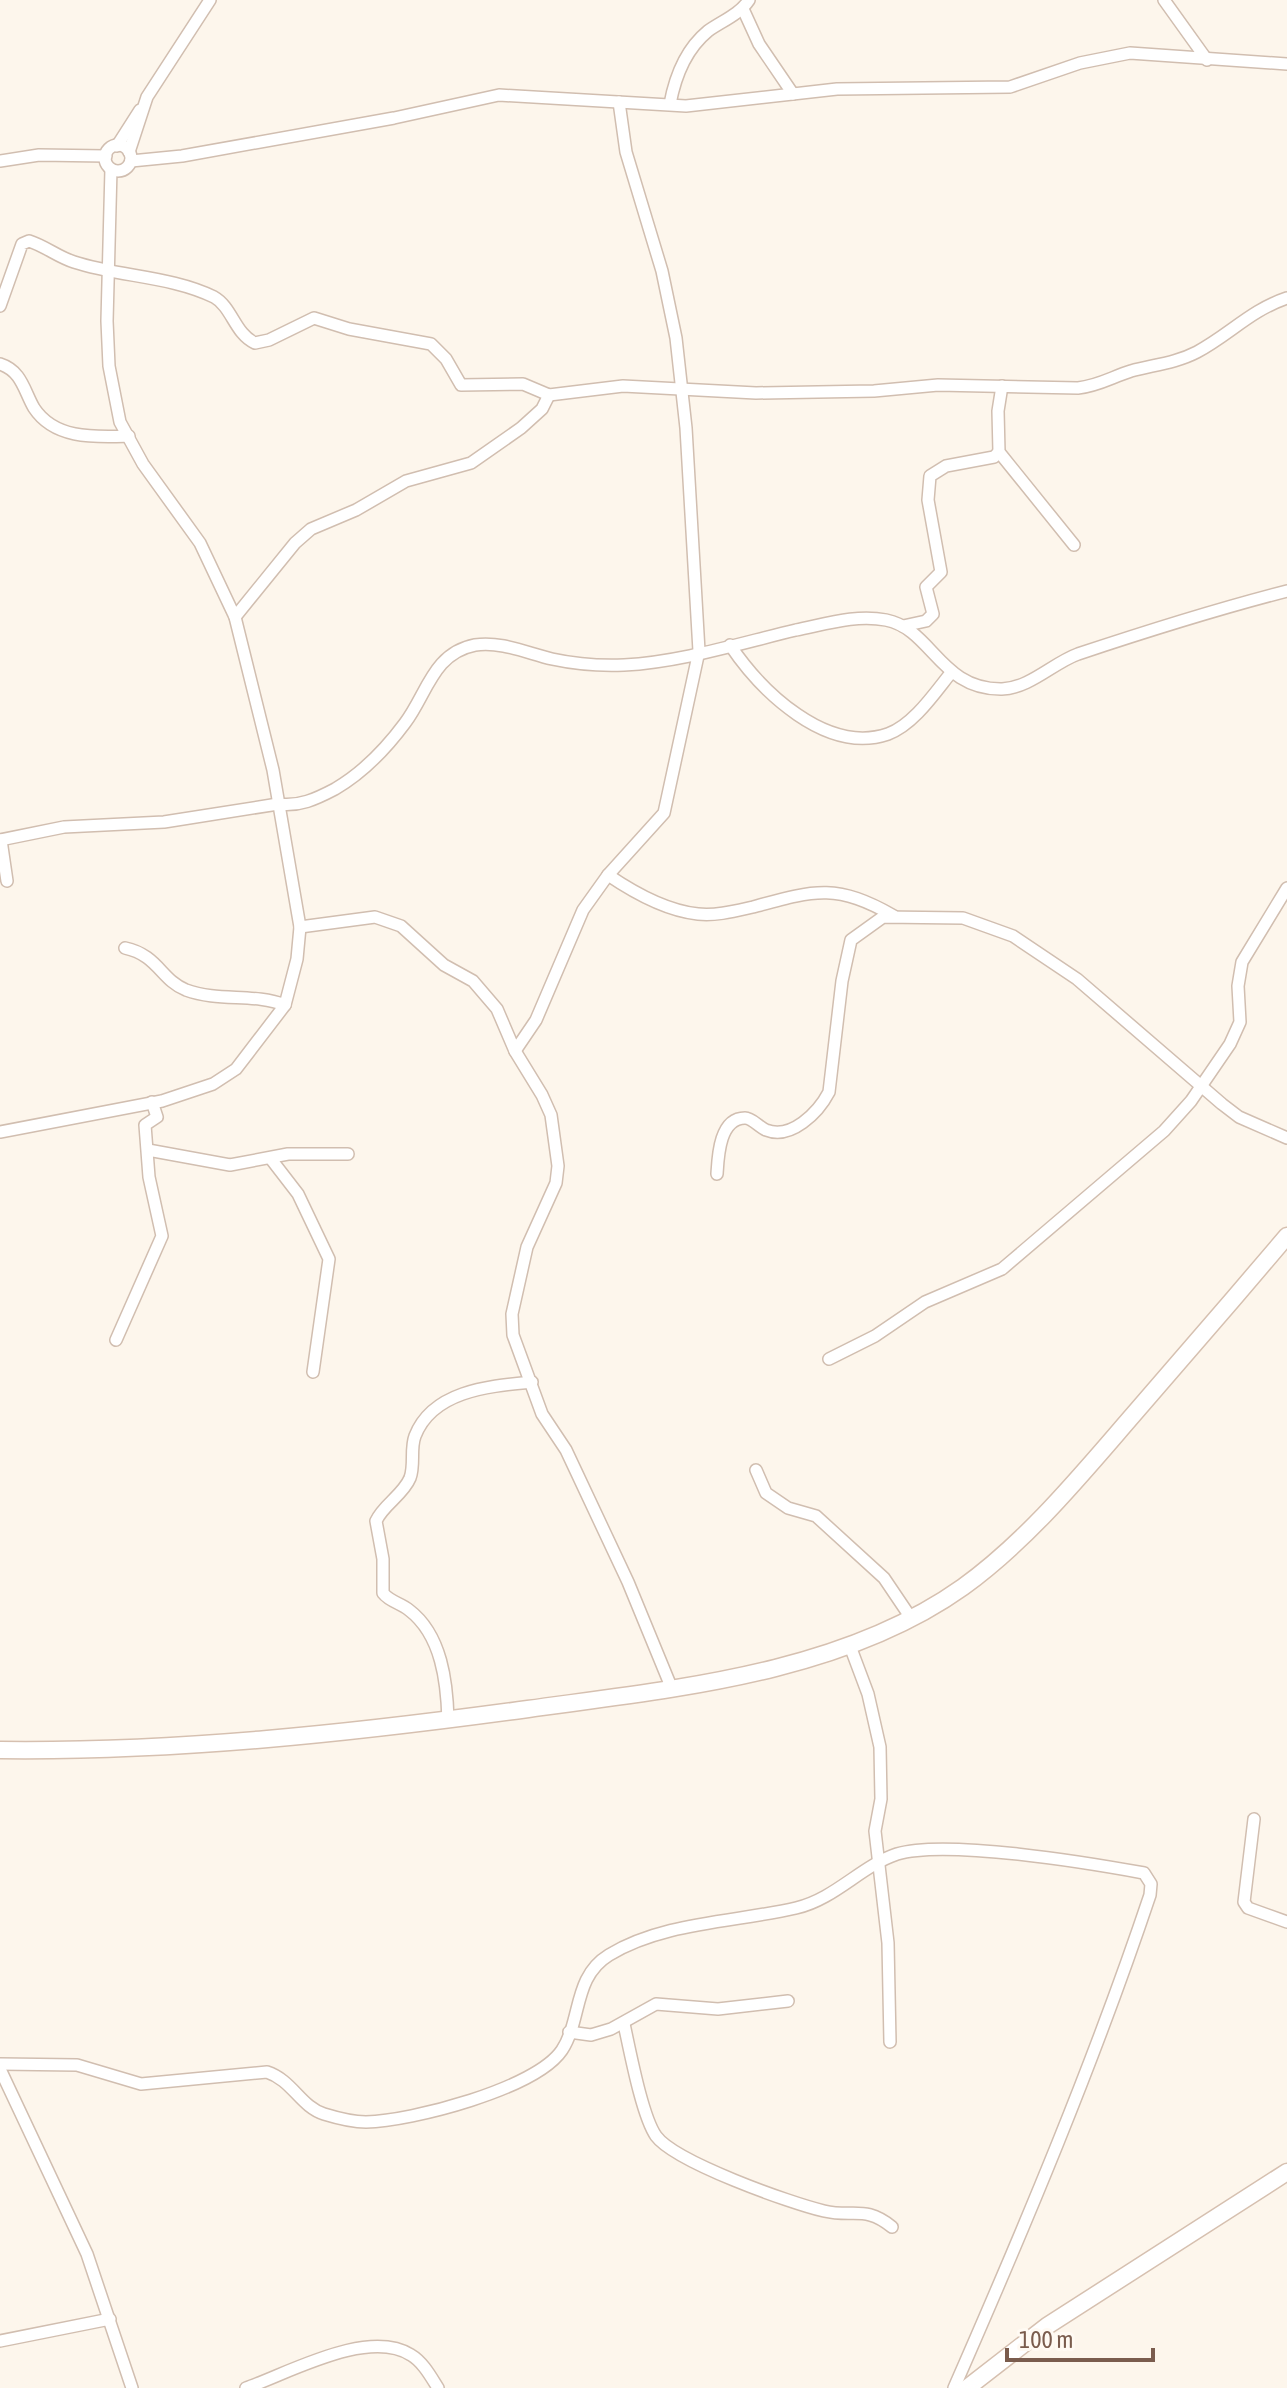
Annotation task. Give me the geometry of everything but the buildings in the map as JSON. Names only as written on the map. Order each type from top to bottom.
[{"type":"main road","points":[[0,1750],[89,1751],[278,1741],[672,1689],[850,1646],[911,1618],[964,1586],[1073,1485],[1287,1236]]},
{"type":"main road","points":[[967,2388],[1047,2326],[1287,2172]]},
{"type":"street","points":[[106,156],[117,146],[143,107],[210,0]]},
{"type":"street","points":[[1164,0],[1207,60]]},
{"type":"street","points":[[670,104],[680,69],[697,41],[746,4],[759,44],[793,94]]},
{"type":"street","points":[[0,161],[39,155],[106,156],[124,163],[182,156],[394,118],[499,95],[708,104],[868,87],[1010,87],[1089,60],[1130,53],[1287,64]]},
{"type":"street","points":[[515,1051],[536,1020],[583,910],[608,875],[664,813],[699,651],[681,389],[668,298],[626,152],[619,102]]},
{"type":"street","points":[[0,1132],[197,1091],[236,1069],[285,1005],[297,959],[300,927],[265,728],[235,617],[200,543],[143,464],[120,422],[109,366],[107,271],[111,198],[143,107]]},
{"type":"street","points":[[117,146],[124,163]]},
{"type":"street","points":[[0,306],[24,242],[34,243],[73,262],[177,283],[212,296],[220,301],[241,332],[255,343],[269,340],[314,318],[349,329],[431,344],[446,359],[461,385],[523,384],[549,395],[603,387],[756,393],[874,391],[928,385],[1059,389],[1100,385],[1129,372],[1180,360],[1217,340],[1263,306],[1287,298]]},
{"type":"street","points":[[0,364],[17,375],[43,418],[59,428],[83,437],[129,436]]},
{"type":"street","points":[[1002,386],[998,411],[999,452],[1074,545]]},
{"type":"street","points":[[235,617],[295,543],[311,529],[356,510],[406,481],[471,463],[521,428],[542,409],[549,395]]},
{"type":"street","points":[[7,881],[0,840],[64,827],[164,822],[278,804],[295,806],[338,787],[370,765],[407,721],[435,669],[466,648],[505,646],[565,661],[608,665],[640,663],[850,619],[876,618],[903,626],[926,621],[933,614],[926,587],[941,572],[928,500],[930,476],[946,466],[994,457],[999,452]]},
{"type":"street","points":[[903,626],[950,674],[993,688],[1010,688],[1079,654],[1287,591]]},
{"type":"street","points":[[730,645],[747,670],[809,722],[828,732],[862,737],[891,733],[919,710],[950,674]]},
{"type":"street","points":[[608,875],[675,909],[698,914],[725,913],[829,891],[860,897],[897,918]]},
{"type":"street","points":[[829,1359],[875,1336],[925,1302],[1002,1269],[1030,1249],[1164,1131],[1200,1087],[1240,1022],[1238,986],[1242,962],[1287,888]]},
{"type":"street","points":[[300,927],[366,917],[387,919],[401,926],[444,965],[473,981],[497,1009],[515,1051],[551,1115],[558,1166],[556,1183],[527,1247],[512,1314],[519,1357],[532,1382],[542,1414],[566,1450],[628,1582],[672,1689]]},
{"type":"street","points":[[717,1174],[718,1147],[729,1128],[741,1119],[747,1118],[771,1132],[783,1133],[822,1105],[829,1092],[842,981],[851,940],[883,917],[963,918],[1013,936],[1077,979],[1200,1087],[1239,1117],[1287,1138]]},
{"type":"street","points":[[125,948],[151,956],[183,989],[244,1000],[269,998],[285,1005]]},
{"type":"street","points":[[116,1340],[162,1236],[149,1177],[145,1125],[157,1117],[152,1102]]},
{"type":"street","points":[[148,1150],[222,1164],[288,1154],[348,1154]]},
{"type":"street","points":[[271,1159],[298,1194],[329,1259],[313,1372]]},
{"type":"street","points":[[448,1720],[447,1681],[434,1646],[411,1611],[383,1593],[383,1559],[376,1521],[410,1478],[416,1435],[433,1412],[448,1400],[468,1392],[532,1382]]},
{"type":"street","points":[[756,1470],[766,1493],[788,1508],[816,1516],[884,1578],[911,1618]]},
{"type":"street","points":[[850,1646],[879,1739],[882,1780],[875,1831],[888,1943],[890,2042]]},
{"type":"street","points":[[1254,1819],[1244,1902],[1248,1908],[1287,1922]]},
{"type":"street","points":[[132,2388],[87,2254],[0,2066],[77,2065],[141,2084],[267,2072],[285,2080],[322,2114],[369,2122],[471,2101],[501,2089],[560,2053],[580,1990],[606,1956],[637,1941],[817,1902],[877,1863],[920,1849],[960,1850],[1144,1873],[1151,1884],[1121,1981],[1012,2256],[954,2388]]},
{"type":"street","points":[[569,2032],[578,2036],[591,2035],[624,2024],[656,2004],[718,2009],[788,2001]]},
{"type":"street","points":[[624,2024],[649,2120],[662,2143],[731,2178],[774,2195],[827,2212],[876,2214],[892,2227]]},
{"type":"street","points":[[0,2341],[110,2319]]},
{"type":"street","points":[[246,2388],[320,2359],[359,2348],[381,2347],[413,2355],[438,2388]]}]
